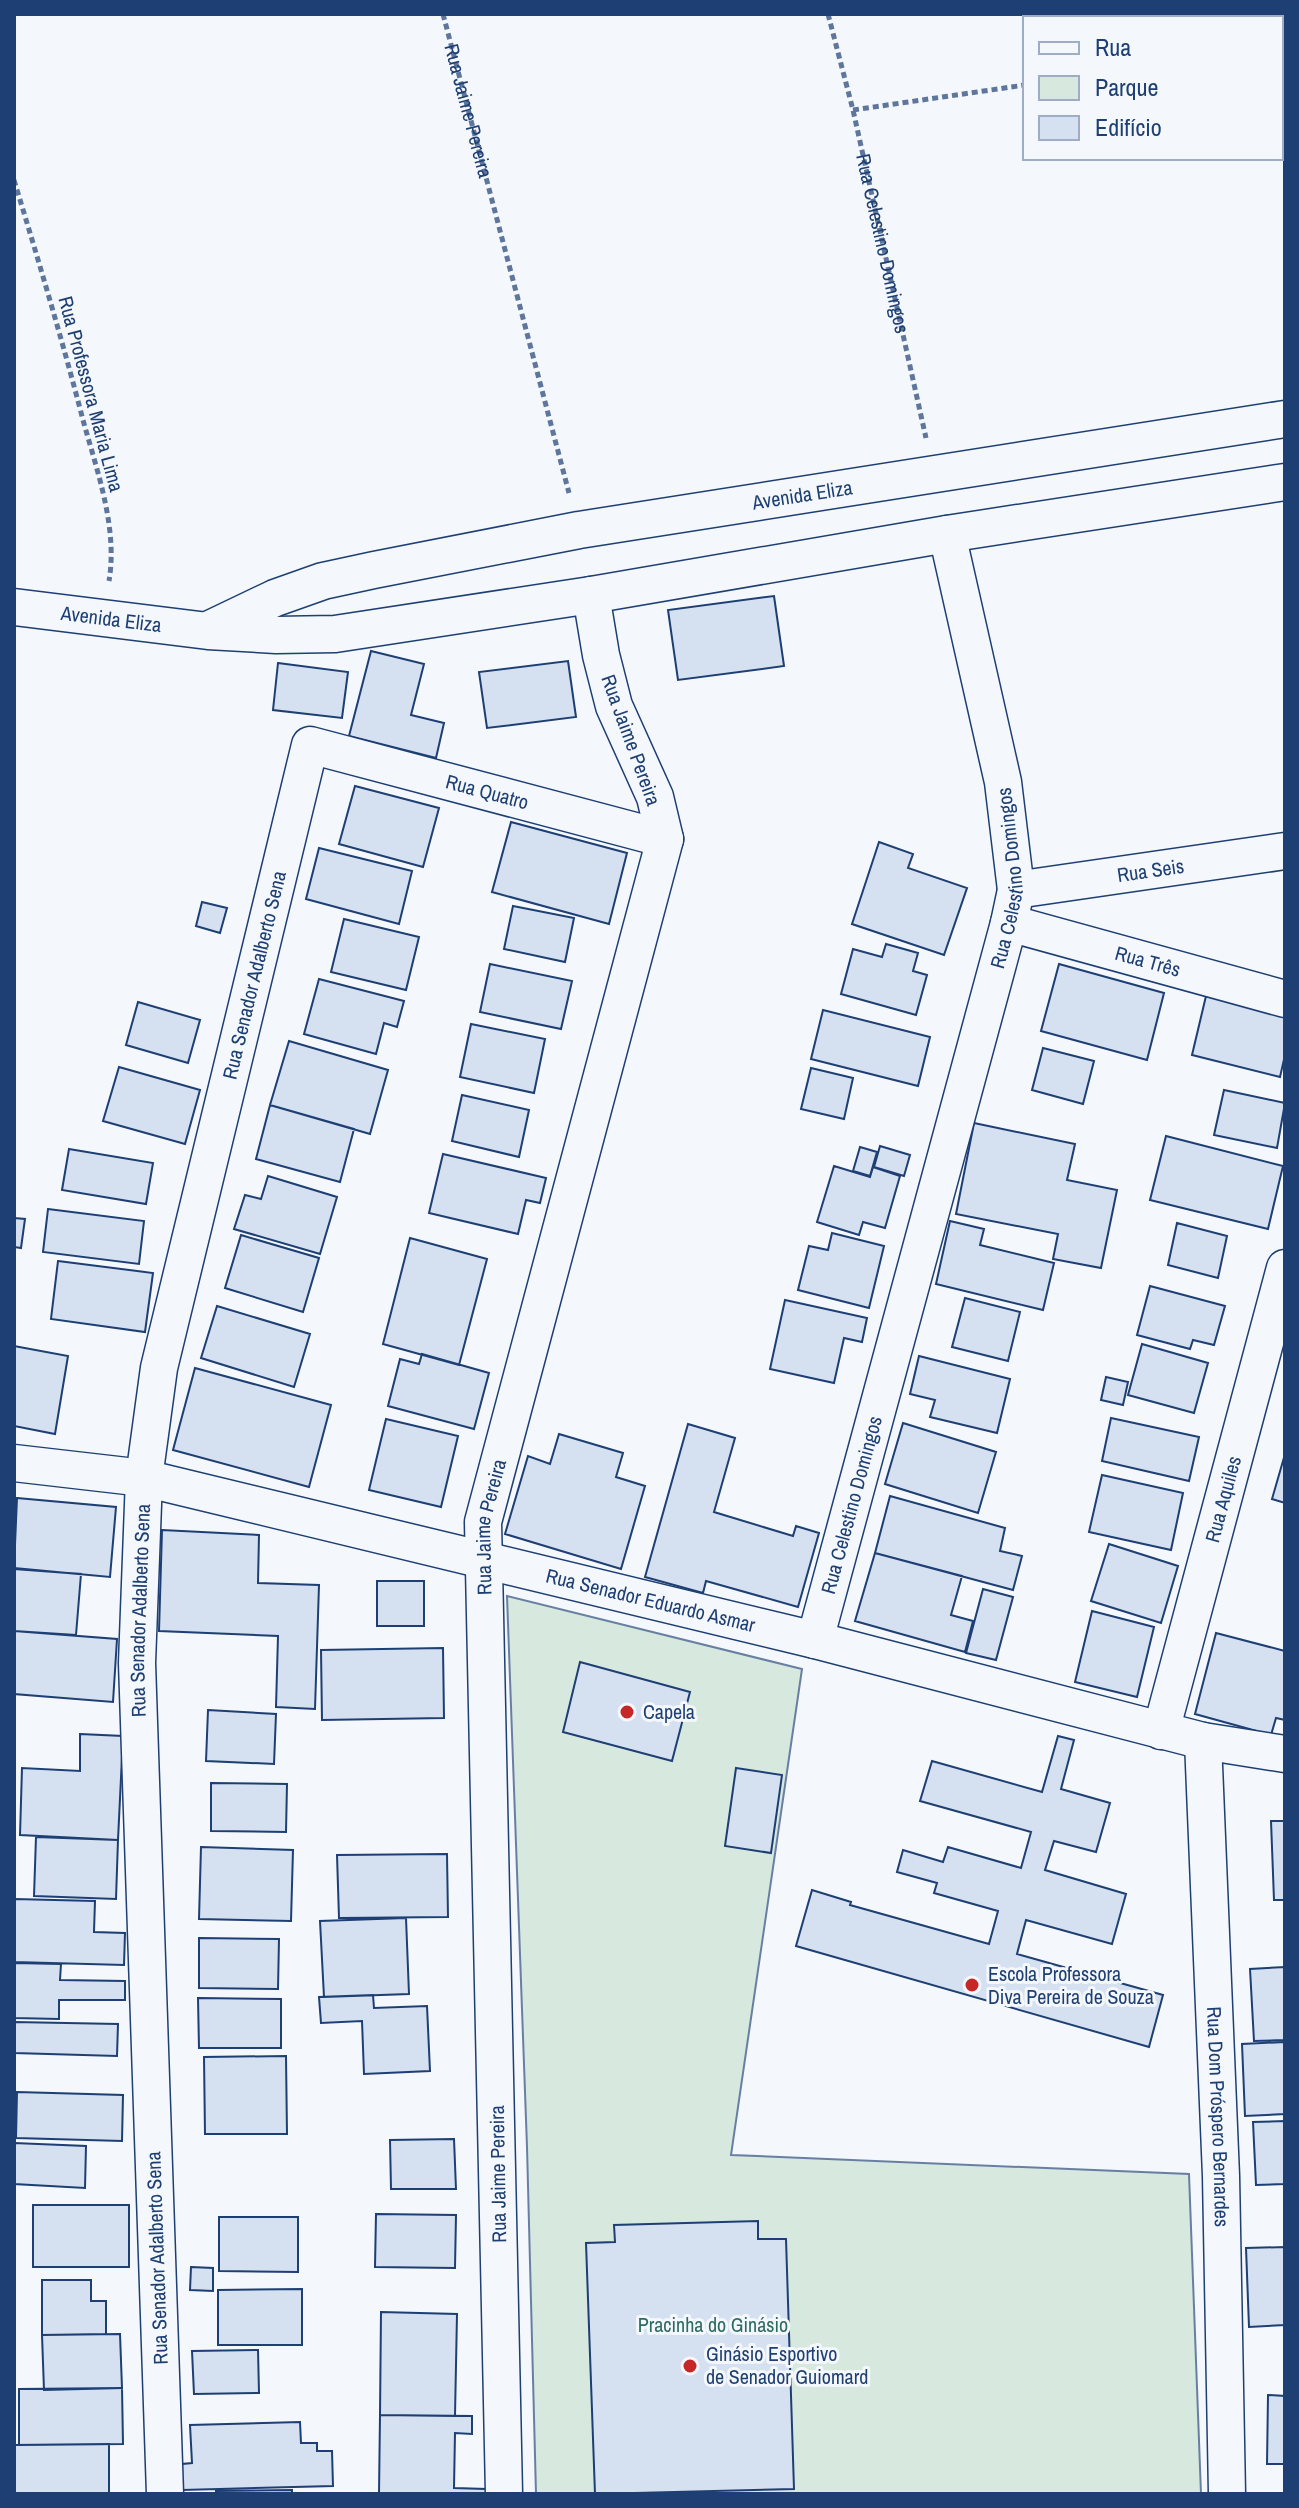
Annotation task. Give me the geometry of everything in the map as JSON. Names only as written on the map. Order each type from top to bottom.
[{"type":"street","name":"Avenida Eliza","points":[[208,631],[275,598],[323,581],[579,530],[1285,419]]},
{"type":"street","points":[[591,595],[947,534],[1285,482]]},
{"type":"street","name":"Rua Celestino Domingos","points":[[815,1640],[1012,907],[1003,782],[947,534]]},
{"type":"street","name":"Avenida Eliza","points":[[14,607],[208,631],[320,634],[388,627],[591,595]]},
{"type":"street","name":"Rua Jaime Pereira","points":[[504,2494],[483,1522],[665,839],[655,797],[614,706],[591,595]]},
{"type":"street","name":"Rua Quatro","points":[[310,745],[665,839]]},
{"type":"street","name":"Rua Senador Adalberto Sena","points":[[165,2494],[137,1663],[144,1478],[159,1368],[310,745]]},
{"type":"street","name":"Rua Seis","points":[[1012,907],[1285,851]]},
{"type":"street","name":"Rua Três","points":[[1012,907],[1285,999]]},
{"type":"street","name":"Rua Aquiles","points":[[1161,1731],[1285,1268]]},
{"type":"street","name":"Rua Senador Eduardo Asmar","points":[[14,1463],[144,1478],[815,1640],[1161,1731],[1285,1754]]},
{"type":"street","name":"Rua Dom Próspero Bernardes","points":[[1203,1741],[1221,2176],[1227,2494]]},
{"type":"path","name":"Rua Jaime Pereira","points":[[443,14],[579,530]]},
{"type":"path","name":"Rua Celestino Domingos","points":[[828,14],[853,110],[934,474]]},
{"type":"path","points":[[853,110],[1023,85]]},
{"type":"path","name":"Rua Professora Maria Lima","points":[[14,180],[56,318],[99,477],[110,537],[111,570],[103,619]]},
{"type":"green space","name":"Pracinha do Ginásio","points":[[507,1596],[802,1669],[731,2155],[1189,2174],[1201,2494],[536,2494]]},
{"type":"building","points":[[774,596],[784,666],[678,680],[668,610]]},
{"type":"building","points":[[371,651],[424,664],[411,715],[444,723],[436,758],[349,736]]},
{"type":"building","points":[[568,661],[576,717],[487,728],[479,672]]},
{"type":"building","points":[[278,663],[348,672],[342,718],[273,710]]},
{"type":"building","points":[[355,786],[439,808],[423,867],[339,844]]},
{"type":"building","points":[[511,822],[627,853],[609,924],[492,892]]},
{"type":"building","points":[[879,842],[913,854],[908,868],[967,888],[944,955],[852,924]]},
{"type":"building","points":[[319,848],[412,871],[399,924],[306,899]]},
{"type":"building","points":[[202,902],[227,908],[220,933],[196,926]]},
{"type":"building","points":[[513,906],[574,918],[565,962],[504,949]]},
{"type":"building","points":[[344,919],[419,937],[406,990],[331,972]]},
{"type":"building","points":[[886,944],[918,953],[913,971],[927,975],[916,1015],[841,994],[853,949],[882,957]]},
{"type":"building","points":[[490,964],[572,981],[561,1029],[480,1012]]},
{"type":"building","points":[[1059,964],[1164,993],[1147,1060],[1041,1031]]},
{"type":"building","points":[[319,979],[404,1001],[397,1027],[384,1023],[376,1054],[304,1034]]},
{"type":"building","points":[[1206,996],[1285,1015],[1285,1055],[1280,1077],[1192,1055]]},
{"type":"building","points":[[138,1002],[200,1020],[188,1063],[126,1045]]},
{"type":"building","points":[[823,1010],[930,1037],[918,1086],[811,1059]]},
{"type":"building","points":[[471,1024],[545,1039],[534,1093],[460,1077]]},
{"type":"building","points":[[289,1041],[388,1070],[370,1134],[270,1105]]},
{"type":"building","points":[[1043,1048],[1094,1061],[1083,1104],[1032,1090]]},
{"type":"building","points":[[119,1067],[200,1090],[185,1144],[103,1121]]},
{"type":"building","points":[[811,1068],[853,1078],[844,1119],[801,1109]]},
{"type":"building","points":[[1224,1090],[1285,1103],[1277,1148],[1214,1135]]},
{"type":"building","points":[[462,1095],[529,1110],[519,1157],[452,1141]]},
{"type":"building","points":[[270,1105],[354,1129],[340,1182],[256,1159]]},
{"type":"building","points":[[974,1123],[1075,1144],[1067,1180],[1117,1190],[1101,1268],[1053,1259],[1058,1234],[956,1214]]},
{"type":"building","points":[[1166,1136],[1283,1166],[1268,1229],[1150,1200]]},
{"type":"building","points":[[880,1146],[910,1155],[904,1176],[874,1167]]},
{"type":"building","points":[[860,1147],[877,1152],[870,1176],[853,1171]]},
{"type":"building","points":[[69,1149],[153,1163],[146,1204],[62,1190]]},
{"type":"building","points":[[443,1154],[546,1178],[540,1203],[526,1200],[518,1234],[429,1213]]},
{"type":"building","points":[[834,1166],[870,1177],[873,1167],[900,1176],[885,1228],[863,1222],[859,1235],[817,1222]]},
{"type":"building","points":[[268,1176],[337,1197],[320,1254],[234,1229],[245,1195],[261,1199]]},
{"type":"building","points":[[48,1209],[144,1221],[139,1264],[43,1252]]},
{"type":"building","points":[[14,1218],[25,1219],[21,1248],[14,1247]]},
{"type":"building","points":[[950,1221],[984,1229],[980,1245],[1054,1263],[1043,1310],[936,1284]]},
{"type":"building","points":[[1177,1223],[1227,1236],[1218,1278],[1168,1265]]},
{"type":"building","points":[[832,1233],[884,1246],[869,1308],[798,1290],[809,1246],[828,1250]]},
{"type":"building","points":[[241,1235],[319,1258],[303,1312],[225,1288]]},
{"type":"building","points":[[410,1238],[487,1259],[459,1365],[383,1344]]},
{"type":"building","points":[[58,1261],[153,1273],[145,1332],[51,1319]]},
{"type":"building","points":[[1150,1286],[1225,1306],[1214,1345],[1193,1340],[1190,1349],[1137,1335]]},
{"type":"building","points":[[965,1298],[1020,1312],[1008,1361],[952,1347]]},
{"type":"building","points":[[785,1300],[867,1318],[862,1342],[844,1338],[834,1383],[770,1369]]},
{"type":"building","points":[[217,1306],[310,1334],[294,1387],[201,1358]]},
{"type":"building","points":[[1142,1344],[1208,1363],[1194,1413],[1128,1395]]},
{"type":"building","points":[[14,1346],[68,1356],[55,1434],[14,1426]]},
{"type":"building","points":[[422,1354],[489,1373],[474,1429],[388,1406],[400,1359],[419,1364]]},
{"type":"building","points":[[919,1356],[1010,1379],[997,1433],[930,1417],[935,1400],[910,1394]]},
{"type":"building","points":[[195,1368],[331,1405],[309,1487],[173,1450]]},
{"type":"building","points":[[1106,1377],[1128,1382],[1123,1405],[1101,1400]]},
{"type":"building","points":[[1111,1418],[1199,1437],[1189,1481],[1102,1461]]},
{"type":"building","points":[[386,1419],[458,1436],[441,1507],[369,1490]]},
{"type":"building","points":[[903,1423],[996,1452],[978,1513],[885,1484]]},
{"type":"building","points":[[688,1424],[735,1438],[714,1512],[793,1536],[796,1526],[819,1533],[798,1607],[706,1581],[703,1593],[645,1577]]},
{"type":"building","points":[[559,1434],[623,1453],[616,1477],[645,1486],[621,1569],[505,1534],[528,1456],[550,1464]]},
{"type":"building","points":[[1285,1454],[1285,1503],[1272,1499]]},
{"type":"building","points":[[1102,1475],[1183,1493],[1171,1550],[1089,1532]]},
{"type":"building","points":[[890,1496],[1005,1528],[1000,1551],[1022,1556],[1013,1590],[875,1553]]},
{"type":"building","points":[[17,1498],[116,1507],[110,1577],[14,1568]]},
{"type":"building","points":[[162,1530],[259,1535],[258,1583],[319,1585],[315,1709],[276,1707],[278,1636],[159,1631]]},
{"type":"building","points":[[1109,1544],[1178,1566],[1161,1623],[1091,1601]]},
{"type":"building","points":[[875,1553],[962,1576],[951,1615],[973,1621],[965,1652],[855,1621]]},
{"type":"building","points":[[14,1569],[81,1574],[76,1635],[14,1631]]},
{"type":"building","points":[[377,1581],[424,1581],[424,1626],[377,1626]]},
{"type":"building","points":[[983,1589],[1013,1597],[996,1660],[966,1653]]},
{"type":"building","points":[[1092,1611],[1154,1627],[1137,1697],[1075,1682]]},
{"type":"building","points":[[14,1631],[117,1639],[113,1702],[14,1694]]},
{"type":"building","points":[[1216,1633],[1285,1651],[1285,1720],[1276,1718],[1271,1735],[1195,1714]]},
{"type":"building","points":[[443,1648],[444,1718],[322,1720],[321,1650]]},
{"type":"building","name":"Capela","points":[[580,1662],[690,1692],[672,1761],[563,1732]]},
{"type":"building","points":[[208,1710],[276,1714],[274,1764],[206,1761]]},
{"type":"building","points":[[80,1734],[123,1736],[118,1840],[20,1835],[22,1768],[80,1771]]},
{"type":"building","points":[[1058,1736],[1074,1740],[1061,1789],[1110,1803],[1096,1852],[1054,1841],[1045,1870],[1126,1894],[1112,1944],[1026,1920],[1017,1954],[1163,1995],[1149,2047],[796,1946],[812,1890],[851,1902],[850,1905],[989,1944],[998,1911],[934,1893],[937,1883],[897,1872],[903,1850],[943,1862],[948,1847],[1021,1868],[1031,1832],[920,1801],[932,1761],[1042,1792]]},
{"type":"building","points":[[736,1768],[782,1775],[771,1853],[725,1846]]},
{"type":"building","points":[[211,1783],[287,1784],[286,1832],[211,1831]]},
{"type":"building","points":[[1271,1821],[1285,1821],[1285,1900],[1274,1900]]},
{"type":"building","points":[[36,1837],[118,1840],[116,1899],[34,1896]]},
{"type":"building","points":[[201,1847],[293,1850],[291,1921],[199,1919]]},
{"type":"building","points":[[447,1854],[448,1917],[339,1918],[337,1855]]},
{"type":"building","points":[[14,1899],[95,1901],[94,1932],[125,1933],[124,1965],[14,1962]]},
{"type":"building","points":[[406,1918],[409,1994],[324,1997],[320,1921]]},
{"type":"building","points":[[199,1938],[279,1939],[278,1989],[199,1988]]},
{"type":"building","points":[[14,1963],[61,1964],[60,1980],[125,1981],[125,2000],[59,2000],[59,2019],[14,2018]]},
{"type":"building","points":[[1285,1967],[1285,2040],[1254,2041],[1250,1969]]},
{"type":"building","points":[[373,1995],[374,2008],[427,2006],[430,2071],[364,2074],[362,2021],[321,2023],[319,1997]]},
{"type":"building","points":[[198,1998],[281,1999],[281,2048],[199,2048]]},
{"type":"building","points":[[14,2022],[118,2024],[117,2056],[14,2053]]},
{"type":"building","points":[[1285,2042],[1285,2114],[1245,2116],[1242,2044]]},
{"type":"building","points":[[286,2056],[287,2134],[205,2134],[204,2057]]},
{"type":"building","points":[[17,2092],[123,2095],[122,2141],[16,2138]]},
{"type":"building","points":[[1285,2121],[1285,2184],[1256,2185],[1253,2122]]},
{"type":"building","points":[[454,2139],[456,2189],[391,2189],[390,2140]]},
{"type":"building","points":[[14,2143],[86,2146],[85,2188],[14,2184]]},
{"type":"building","points":[[33,2205],[129,2205],[129,2267],[33,2267]]},
{"type":"building","points":[[376,2214],[456,2215],[455,2268],[375,2267]]},
{"type":"building","points":[[219,2217],[298,2217],[298,2272],[219,2271]]},
{"type":"building","name":"Ginásio Esportivo de Senador Guiomard","points":[[758,2221],[758,2239],[786,2239],[794,2489],[595,2494],[586,2243],[615,2242],[614,2225]]},
{"type":"building","points":[[1285,2247],[1285,2325],[1249,2327],[1246,2248]]},
{"type":"building","points":[[191,2267],[213,2268],[213,2291],[190,2290]]},
{"type":"building","points":[[42,2280],[91,2280],[91,2301],[106,2301],[106,2334],[42,2335]]},
{"type":"building","points":[[302,2289],[302,2345],[218,2345],[218,2290]]},
{"type":"building","points":[[381,2312],[457,2314],[455,2416],[380,2415]]},
{"type":"building","points":[[120,2334],[122,2388],[44,2390],[42,2335]]},
{"type":"building","points":[[258,2350],[259,2393],[194,2394],[192,2351]]},
{"type":"building","points":[[122,2388],[123,2444],[19,2445],[19,2389]]},
{"type":"building","points":[[1268,2395],[1285,2396],[1285,2464],[1267,2464]]},
{"type":"building","points":[[380,2415],[472,2416],[472,2434],[455,2433],[454,2488],[486,2489],[486,2494],[379,2494]]},
{"type":"building","points":[[300,2422],[301,2443],[317,2443],[317,2451],[332,2451],[333,2486],[182,2490],[182,2464],[192,2463],[190,2425]]},
{"type":"building","points":[[109,2444],[109,2494],[14,2494],[14,2445]]},
{"type":"building","points":[[292,2490],[292,2494],[216,2494],[216,2491]]},
{"type":"place","name":"Capela","points":[[627,1712]]},
{"type":"place","name":"Escola Professora Diva Pereira de Souza","points":[[972,1985]]},
{"type":"place","name":"Ginásio Esportivo de Senador Guiomard","points":[[690,2366]]}]
